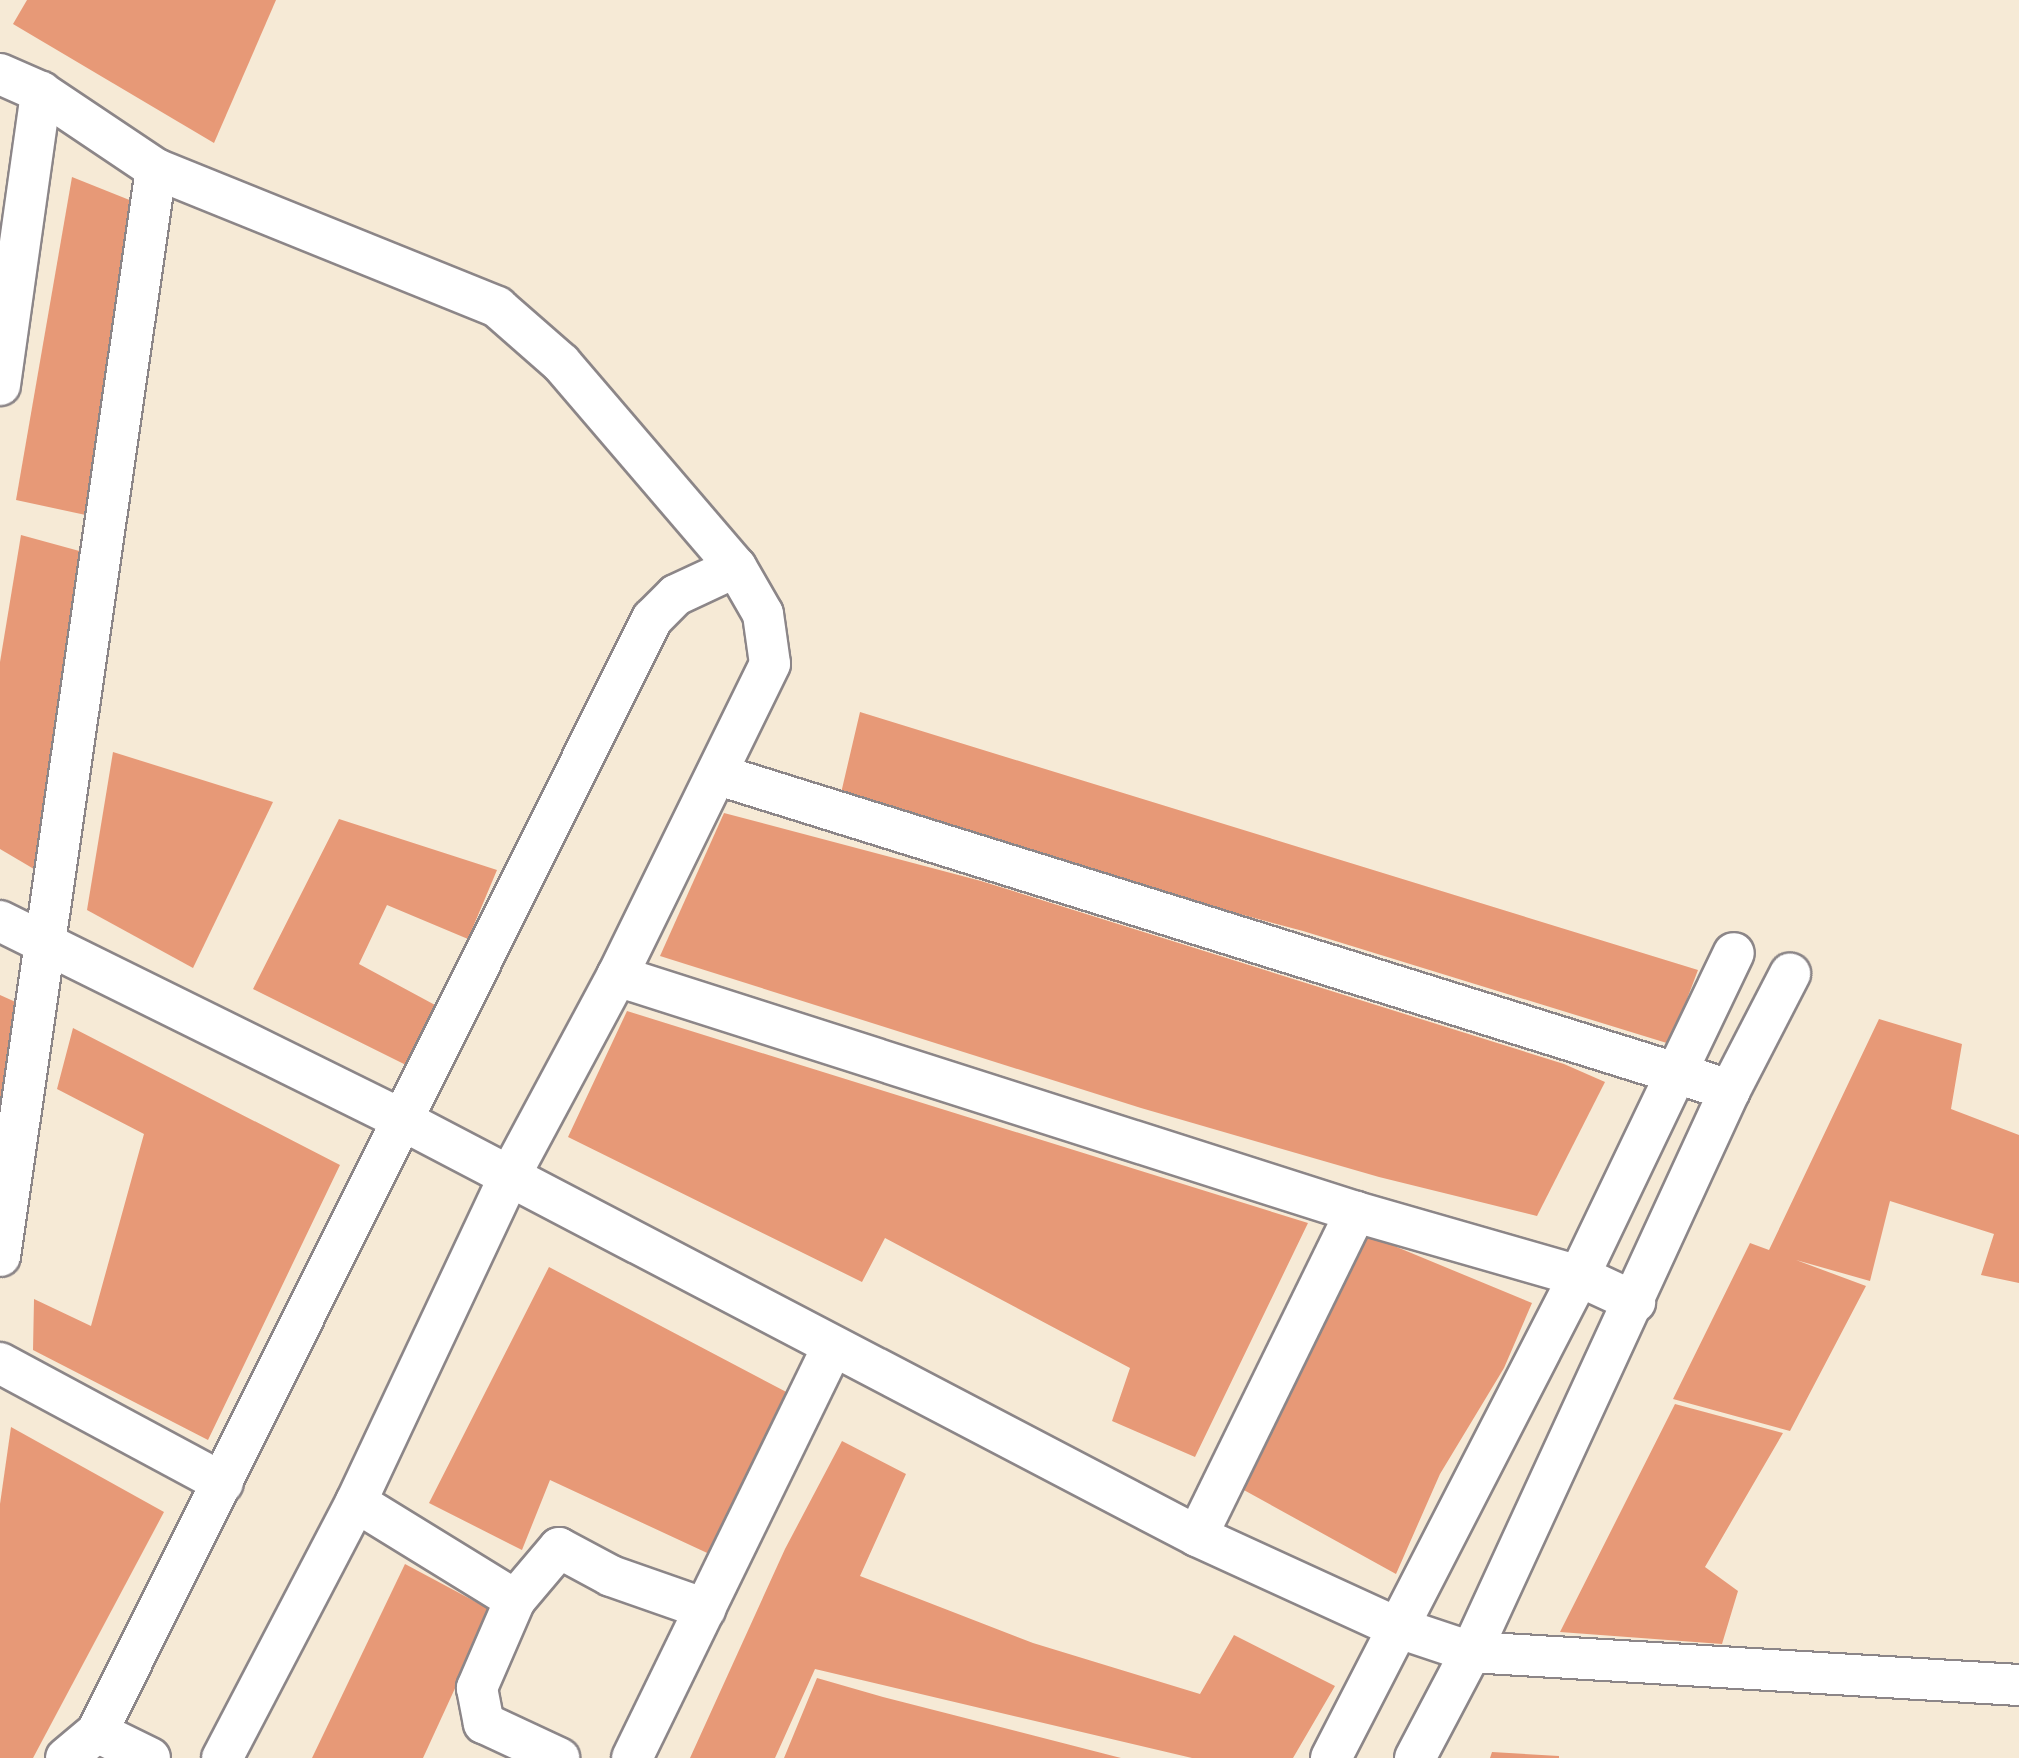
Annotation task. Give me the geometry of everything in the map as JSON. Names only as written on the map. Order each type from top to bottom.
[{"type":"street","points":[[0,74],[41,92],[156,169],[497,307],[561,363],[736,567],[763,614],[770,664],[719,775],[617,976],[508,1179],[356,1502],[222,1758]]},
{"type":"street","points":[[0,385],[41,92]]},
{"type":"street","points":[[0,1256],[156,169]]},
{"type":"street","points":[[66,1758],[97,1732],[652,619],[676,595],[736,567]]},
{"type":"street","points":[[719,775],[1730,1090]]},
{"type":"street","points":[[0,921],[402,1120],[508,1179],[1197,1536],[1396,1627],[1471,1652],[2019,1685]]},
{"type":"street","points":[[1331,1758],[1579,1276],[1734,953]]},
{"type":"street","points":[[1415,1758],[1471,1652],[1635,1302],[1730,1090],[1790,974]]},
{"type":"street","points":[[617,976],[1356,1212],[1579,1276],[1635,1302]]},
{"type":"street","points":[[1197,1536],[1356,1212]]},
{"type":"street","points":[[632,1758],[833,1346]]},
{"type":"street","points":[[0,1363],[223,1483]]},
{"type":"street","points":[[356,1502],[515,1600]]},
{"type":"street","points":[[559,1758],[484,1723],[477,1688],[515,1600],[559,1548],[611,1576],[705,1609]]},
{"type":"street","points":[[97,1732],[150,1758]]},
{"type":"building","points":[[27,0],[276,0],[214,143],[13,24]]},
{"type":"building","points":[[72,177],[137,203],[95,517],[16,500]]},
{"type":"building","points":[[21,535],[83,552],[39,872],[0,849],[0,662]]},
{"type":"building","points":[[860,712],[1698,970],[1670,1044],[1303,931],[838,806]]},
{"type":"building","points":[[113,752],[273,802],[193,968],[87,910]]},
{"type":"building","points":[[724,813],[981,881],[1564,1064],[1605,1082],[1537,1216],[1379,1177],[1141,1108],[660,956]]},
{"type":"building","points":[[339,819],[497,870],[468,939],[387,905],[359,964],[435,1005],[410,1067],[253,989]]},
{"type":"building","points":[[0,995],[20,1004],[0,1127]]},
{"type":"building","points":[[627,1011],[1308,1223],[1195,1457],[1112,1421],[1130,1368],[885,1238],[862,1282],[568,1137]]},
{"type":"building","points":[[1879,1019],[1962,1044],[1951,1109],[2019,1135],[2019,1283],[1981,1275],[1994,1234],[1890,1201],[1870,1281],[1796,1260],[1866,1286],[1790,1431],[1673,1399],[1750,1243],[1769,1250]]},
{"type":"building","points":[[73,1028],[340,1165],[208,1440],[33,1350],[34,1299],[91,1326],[144,1134],[57,1089]]},
{"type":"building","points":[[1358,1231],[1532,1303],[1504,1368],[1440,1474],[1396,1574],[1242,1489]]},
{"type":"building","points":[[549,1267],[794,1396],[718,1558],[550,1480],[522,1550],[429,1503]]},
{"type":"building","points":[[1675,1404],[1783,1433],[1705,1567],[1738,1591],[1722,1644],[1560,1632]]},
{"type":"building","points":[[11,1427],[164,1512],[33,1758],[0,1758],[0,1504]]},
{"type":"building","points":[[842,1441],[906,1474],[860,1576],[1033,1643],[1200,1694],[1234,1635],[1335,1686],[1293,1758],[1192,1758],[815,1669],[775,1758],[690,1758],[785,1549]]},
{"type":"building","points":[[405,1564],[491,1610],[423,1758],[312,1758]]},
{"type":"building","points":[[817,1678],[883,1697],[1121,1758],[784,1758]]},
{"type":"building","points":[[1492,1752],[1559,1756],[1559,1758],[1490,1758]]}]
